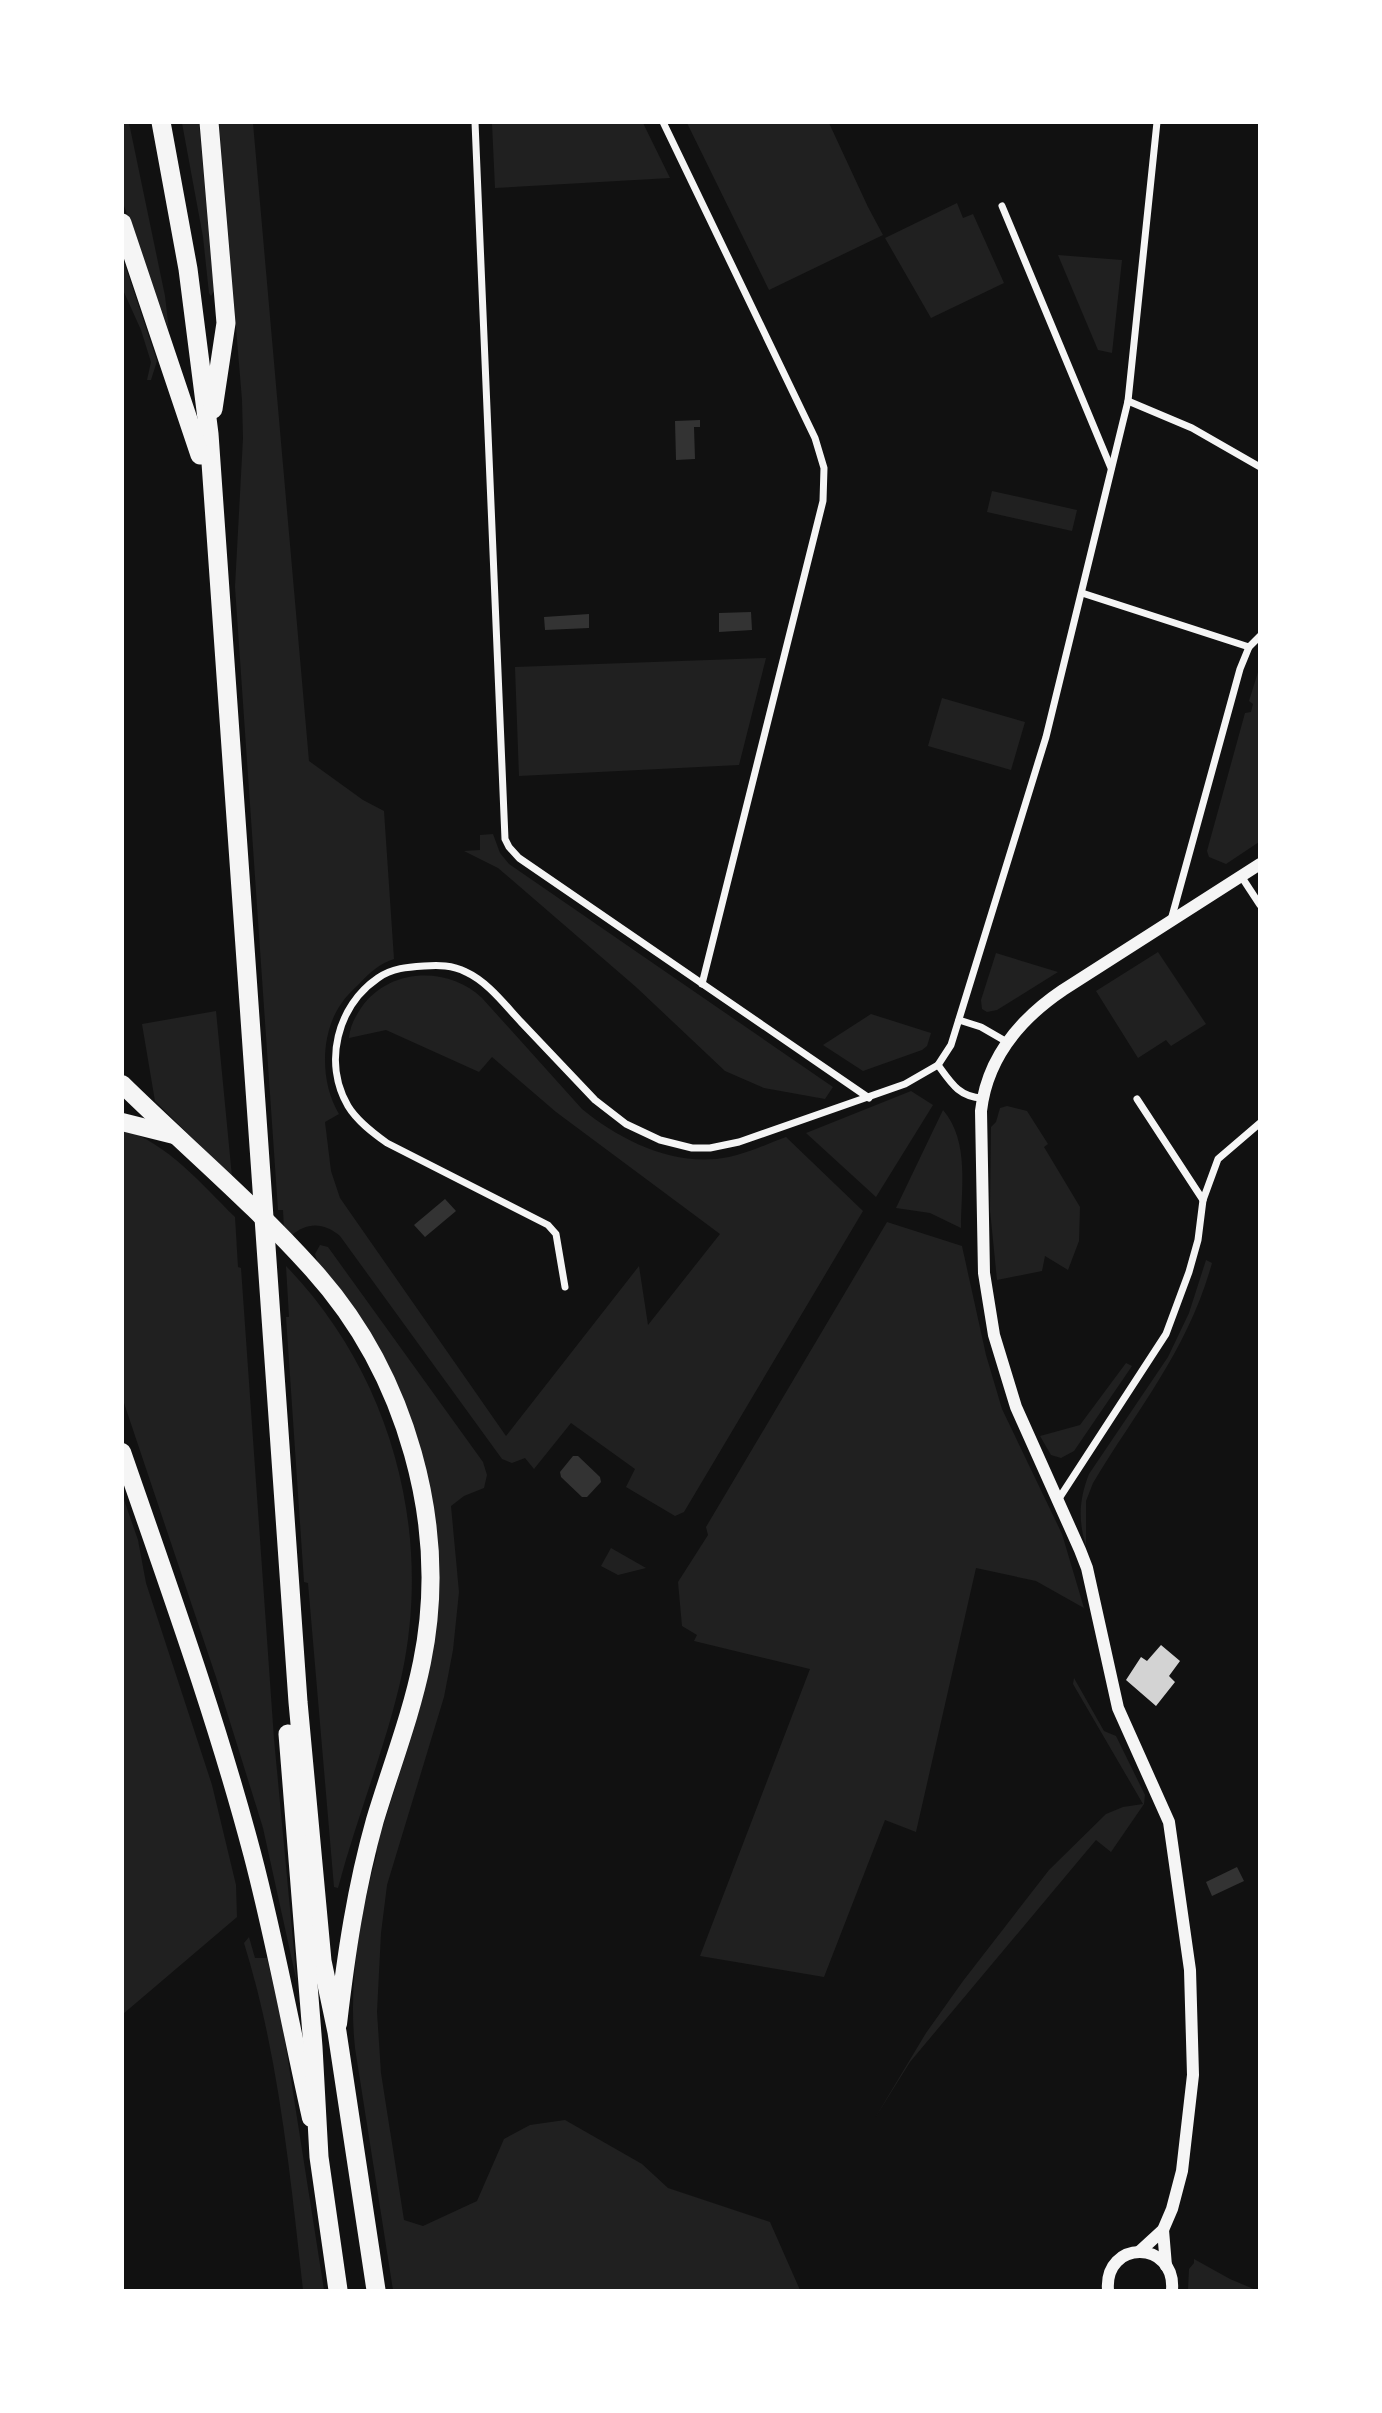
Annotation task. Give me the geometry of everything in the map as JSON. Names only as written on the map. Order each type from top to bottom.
[{"type":"highway","points":[[150,122],[178,282],[200,455],[260,1241],[322,1961],[337,2032],[376,2291]]},
{"type":"highway","points":[[161,122],[188,269],[209,435],[257,1202]]},
{"type":"highway","points":[[209,122],[226,323],[209,435]]},
{"type":"highway","points":[[122,223],[200,455]]},
{"type":"highway","points":[[260,1241],[286,1709],[319,2157],[338,2291]]},
{"type":"main road","points":[[122,1084],[314,1271],[352,1321],[379,1367],[402,1420],[420,1484],[427,1522],[430,1562],[422,1660],[409,1716],[375,1820],[358,1886],[337,2032]]},
{"type":"main road","points":[[122,1122],[174,1135]]},
{"type":"main road","points":[[122,1452],[208,1704],[252,1852],[283,1982],[319,2157]]},
{"type":"street","points":[[475,122],[505,839],[519,858],[869,1098]]},
{"type":"street","points":[[663,122],[815,438],[824,468],[823,501],[702,984]]},
{"type":"street","points":[[565,1287],[556,1234],[548,1225],[387,1143],[349,1108],[339,1085],[335,1059],[337,1038],[349,1009],[379,977],[396,969],[437,965],[467,972],[498,998],[611,1114],[646,1134],[692,1148],[710,1148],[739,1142],[869,1098],[923,1076],[938,1065],[948,1052],[959,1020],[1046,737],[1128,401],[1157,122]]},
{"type":"street","points":[[1002,206],[1111,468]]},
{"type":"street","points":[[1128,401],[1192,428],[1259,467]]},
{"type":"street","points":[[1082,593],[1249,647]]},
{"type":"street","points":[[1171,920],[1240,669],[1249,647],[1259,636]]},
{"type":"street","points":[[1108,2290],[1109,2274],[1117,2261],[1139,2252],[1163,2230],[1172,2209],[1182,2171],[1193,2075],[1190,1970],[1173,1841],[1166,1813],[1118,1708],[1087,1568],[1016,1407],[993,1335],[985,1286],[982,1240],[982,1098],[990,1072],[1006,1042],[1046,1002],[1259,864]]},
{"type":"street","points":[[1241,876],[1259,905]]},
{"type":"street","points":[[959,1020],[981,1027],[1006,1042]]},
{"type":"street","points":[[938,1065],[961,1094],[970,1098],[982,1098]]},
{"type":"street","points":[[1137,1100],[1203,1200]]},
{"type":"street","points":[[1058,1500],[1166,1334],[1189,1272],[1198,1240],[1203,1200],[1217,1159],[1259,1123]]},
{"type":"street","points":[[1163,2230],[1166,2266],[1171,2277],[1172,2290]]},
{"type":"street","points":[[1139,2252],[1157,2257],[1166,2266]]},
{"type":"shaded area","points":[[122,123],[129,123],[165,296],[169,331],[123,203]]},
{"type":"shaded area","points":[[182,123],[199,123],[214,291],[211,296],[203,237]]},
{"type":"shaded area","points":[[219,123],[253,123],[309,761],[363,800],[384,811],[394,959],[375,969],[345,998],[334,1016],[326,1044],[328,1088],[339,1114],[325,1122],[331,1171],[340,1198],[506,1436],[639,1266],[648,1325],[720,1234],[556,1112],[492,1057],[479,1072],[386,1030],[349,1038],[353,1022],[361,1008],[373,994],[387,985],[403,978],[437,976],[468,988],[482,998],[582,1109],[614,1132],[632,1141],[669,1155],[709,1159],[750,1151],[786,1137],[863,1211],[684,1512],[675,1516],[626,1487],[635,1469],[571,1423],[534,1469],[525,1458],[512,1463],[502,1459],[340,1236],[321,1226],[303,1228],[291,1236],[284,1229],[283,1210],[278,1210],[235,587],[243,438],[242,400]]},
{"type":"shaded area","points":[[492,123],[643,123],[670,178],[495,188]]},
{"type":"shaded area","points":[[687,123],[829,123],[883,235],[769,290]]},
{"type":"shaded area","points":[[957,203],[963,218],[973,214],[1004,283],[931,318],[885,238]]},
{"type":"shaded area","points":[[1058,255],[1122,260],[1112,353],[1098,350]]},
{"type":"shaded area","points":[[123,259],[157,361],[151,380],[147,380],[151,362],[141,330],[123,290]]},
{"type":"shaded area","points":[[700,420],[700,427],[694,427],[695,459],[676,460],[675,421]]},
{"type":"shaded area","points":[[992,491],[1077,510],[1072,531],[987,512]]},
{"type":"shaded area","points":[[751,612],[752,630],[719,632],[719,613]]},
{"type":"shaded area","points":[[589,614],[589,628],[545,630],[544,617]]},
{"type":"shaded area","points":[[766,658],[739,765],[519,776],[515,667]]},
{"type":"shaded area","points":[[1259,669],[1259,842],[1226,864],[1209,857],[1207,851],[1245,713],[1251,712],[1253,704],[1249,701]]},
{"type":"shaded area","points":[[942,698],[1025,722],[1011,770],[928,746]]},
{"type":"shaded area","points":[[493,834],[500,853],[509,864],[833,1087],[825,1099],[764,1088],[725,1071],[636,987],[498,868],[464,851],[480,850],[480,835]]},
{"type":"shaded area","points":[[1158,952],[1206,1024],[1171,1046],[1166,1040],[1138,1058],[1096,991]]},
{"type":"shaded area","points":[[996,953],[1058,972],[997,1010],[987,1012],[982,1009],[981,1000]]},
{"type":"shaded area","points":[[216,1011],[232,1177],[155,1101],[142,1024]]},
{"type":"shaded area","points":[[871,1014],[931,1033],[927,1046],[863,1071],[823,1045]]},
{"type":"shaded area","points":[[911,1091],[933,1105],[876,1197],[806,1133]]},
{"type":"shaded area","points":[[1007,1106],[1027,1111],[1048,1144],[1044,1147],[1080,1207],[1079,1241],[1068,1270],[1045,1256],[1042,1271],[997,1280],[990,1210],[991,1127],[996,1122],[1000,1108]]},
{"type":"shaded area","points":[[943,1110],[952,1122],[961,1151],[961,1228],[930,1213],[896,1208]]},
{"type":"shaded area","points":[[122,1129],[139,1135],[169,1155],[235,1217],[238,1267],[241,1268],[274,1739],[297,1983],[263,1828],[216,1677],[123,1400]]},
{"type":"shaded area","points":[[445,1199],[456,1211],[425,1237],[414,1225]]},
{"type":"shaded area","points":[[887,1222],[962,1246],[986,1355],[1002,1409],[1062,1534],[1084,1608],[1036,1581],[976,1568],[916,1832],[885,1820],[824,1977],[700,1956],[810,1669],[694,1641],[697,1635],[682,1626],[678,1582],[708,1535],[706,1527]]},
{"type":"shaded area","points":[[320,1245],[328,1247],[483,1462],[487,1475],[484,1488],[464,1496],[451,1506],[459,1592],[453,1650],[444,1697],[387,1885],[381,1933],[377,2012],[381,2073],[404,2220],[423,2226],[477,2201],[504,2139],[530,2125],[565,2120],[642,2164],[668,2188],[770,2222],[800,2290],[393,2290],[355,2048],[354,1974],[365,1901],[377,1853],[375,1851],[414,1729],[428,1674],[438,1554],[436,1528],[422,1462],[318,1264],[315,1254]]},
{"type":"shaded area","points":[[1206,1260],[1212,1263],[1190,1324],[1160,1378],[1093,1483],[1086,1501],[1086,1546],[1081,1510],[1089,1474],[1168,1357],[1189,1313]]},
{"type":"shaded area","points":[[286,1266],[322,1308],[352,1354],[377,1404],[395,1456],[406,1509],[412,1564],[410,1619],[402,1674],[338,1888],[334,1887],[308,1583],[304,1582],[286,1317],[289,1317]]},
{"type":"shaded area","points":[[1126,1363],[1132,1366],[1074,1451],[1061,1458],[1051,1455],[1040,1436],[1080,1425]]},
{"type":"shaded area","points":[[573,1456],[578,1456],[600,1477],[601,1482],[587,1497],[582,1497],[561,1477],[560,1472]]},
{"type":"shaded area","points":[[122,1494],[138,1540],[146,1583],[212,1785],[236,1885],[237,1917],[123,2014]]},
{"type":"shaded area","points":[[611,1548],[646,1568],[618,1575],[601,1566]]},
{"type":"shaded area","points":[[1074,1678],[1104,1731],[1116,1736],[1145,1795],[1144,1804],[1111,1852],[1096,1840],[910,2062],[875,2118],[926,2033],[1049,1870],[1106,1814],[1123,1807],[1143,1804],[1073,1684]]},
{"type":"shaded area","points":[[1237,1867],[1244,1881],[1212,1896],[1206,1882]]},
{"type":"shaded area","points":[[249,1937],[255,1958],[267,1958],[282,2022],[324,2290],[303,2290],[275,2072],[244,1943]]},
{"type":"shaded area","points":[[1194,2259],[1256,2290],[1188,2290],[1189,2269]]},
{"type":"building","points":[[1161,1645],[1180,1661],[1169,1676],[1175,1682],[1156,1706],[1126,1680],[1141,1657],[1147,1661]]}]
